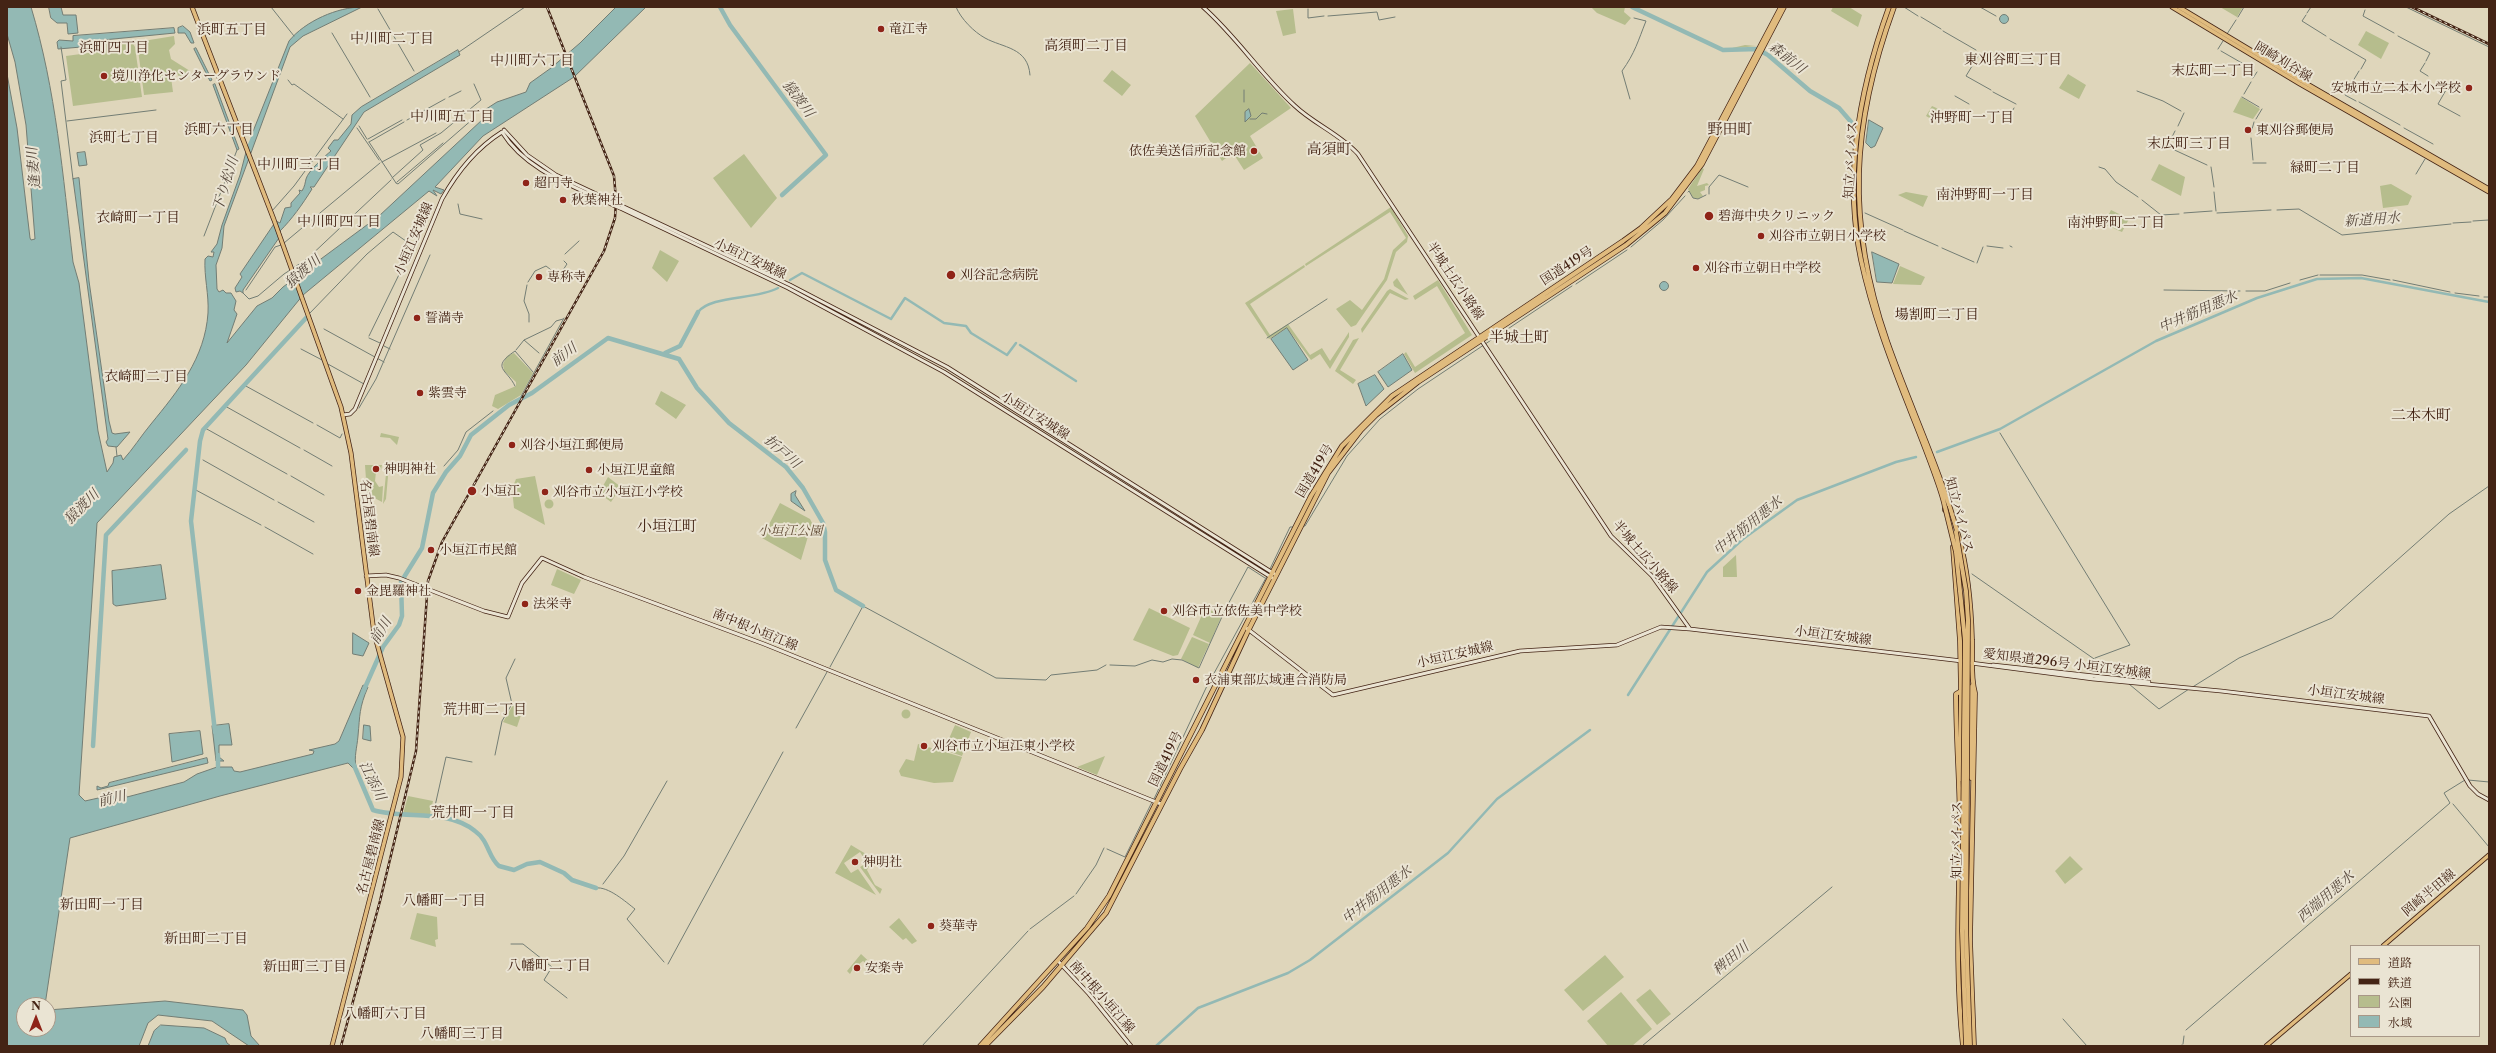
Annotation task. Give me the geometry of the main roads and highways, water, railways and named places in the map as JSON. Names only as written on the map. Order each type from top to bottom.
[{"type":"highway","name":"国道419号","points":[[1483,341],[1623,241],[1672,199],[1706,151],[1781,7]]},
{"type":"highway","name":"国道419号","points":[[985,1046],[1062,965],[1106,913],[1159,803],[1185,743],[1247,629],[1299,526],[1324,472],[1358,428],[1392,396],[1483,341],[1626,245],[1665,213],[1702,164],[1763,51],[1784,7]]},
{"type":"highway","name":"知立バイパス","points":[[1889,7],[1870,68],[1860,114],[1854,165],[1856,229],[1866,279],[1880,329],[1945,507],[1958,566],[1964,640],[1963,971],[1966,1046]]},
{"type":"highway","name":"知立バイパス","points":[[1894,7],[1875,63],[1865,108],[1859,159],[1858,199],[1865,257],[1880,318],[1945,494],[1956,532],[1964,578],[1968,620],[1967,986],[1970,1046]]},
{"type":"highway","points":[[1945,507],[1954,552],[1956,582],[1961,691],[1961,789],[1964,802]]},
{"type":"highway","points":[[1956,532],[1969,582],[1972,684],[1971,764],[1967,827]]},
{"type":"highway","name":"国道419号","points":[[980,1046],[1088,928],[1109,896],[1159,803],[1196,741],[1230,674],[1247,629]]},
{"type":"highway","points":[[1972,684],[1975,693],[1971,808],[1970,977],[1974,1046]]},
{"type":"highway","points":[[1961,691],[1956,694],[1956,718],[1960,802],[1960,1002],[1963,1046]]},
{"type":"main road","name":"名古屋碧南線","points":[[192,7],[294,275],[343,415],[351,453],[371,617],[377,645],[403,737],[403,769],[392,817],[332,1046]]},
{"type":"main road","name":"半城土広小路線","points":[[1203,7],[1230,32],[1277,89],[1296,107],[1340,137],[1358,154],[1611,536],[1652,576],[1691,630]]},
{"type":"main road","name":"岡崎刈谷線","points":[[2172,7],[2300,84],[2489,192]]},
{"type":"main road","name":"岡崎刈谷線","points":[[2179,7],[2308,85],[2489,189]]},
{"type":"main road","name":"小垣江安城線","points":[[503,131],[519,152],[543,171],[788,288],[944,372],[1273,576]]},
{"type":"main road","name":"小垣江安城線","points":[[343,415],[350,414],[355,409],[442,199],[466,162],[486,143],[503,131]]},
{"type":"main road","name":"小垣江安城線","points":[[503,131],[527,155],[556,175],[790,285],[946,367],[1273,576]]},
{"type":"main road","name":"南中根小垣江線","points":[[366,576],[386,575],[399,578],[484,611],[508,617],[522,583],[542,558],[584,577],[750,638],[1159,803]]},
{"type":"main road","name":"小垣江安城線","points":[[1247,629],[1333,695],[1520,651],[1616,644],[1661,627],[1706,630],[1972,663]]},
{"type":"main road","name":"愛知県道296号 小垣江安城線","points":[[1972,663],[2108,681],[2157,684]]},
{"type":"main road","name":"愛知県道296号 小垣江安城線","points":[[1987,665],[2032,668],[2122,678],[2157,684]]},
{"type":"main road","name":"小垣江安城線","points":[[2157,684],[2429,716],[2469,784],[2478,794],[2489,800]]},
{"type":"main road","name":"岡崎半田線","points":[[2384,945],[2489,855]]},
{"type":"main road","name":"南中根小垣江線","points":[[1058,961],[1089,994],[1132,1046]]},
{"type":"main road","points":[[2266,1046],[2350,975]]},
{"type":"water","name":"逢妻川","points":[[7,7],[31,7],[40,38],[53,101],[73,262],[79,283],[98,431],[107,472],[113,463],[114,457],[121,455],[123,460],[171,399],[196,359],[202,345],[208,313],[205,259],[208,256],[213,257],[214,252],[211,252],[217,244],[246,152],[253,142],[252,134],[289,41],[304,27],[322,16],[333,12],[362,7],[303,36],[290,47],[224,226],[222,248],[216,265],[217,289],[219,292],[223,290],[226,293],[231,293],[236,301],[234,310],[237,314],[227,343],[257,306],[272,298],[283,287],[379,216],[483,119],[483,111],[497,102],[526,92],[530,83],[551,68],[580,43],[616,7],[646,7],[574,77],[483,136],[435,187],[444,190],[441,194],[433,190],[437,196],[429,191],[303,295],[246,365],[97,523],[79,795],[85,801],[125,792],[127,797],[184,782],[197,774],[217,767],[232,767],[234,771],[240,772],[313,754],[314,751],[309,750],[335,744],[339,741],[363,685],[368,687],[360,712],[355,756],[356,767],[354,769],[348,763],[220,796],[70,838],[46,997],[16,997],[16,1037],[56,1037],[56,1009],[165,1001],[243,1010],[247,1015],[251,1036],[260,1046],[249,1046],[212,1021],[158,1015],[148,1023],[139,1046],[7,1046],[7,74],[17,128],[30,238],[31,240],[35,239],[26,125],[15,62],[7,34]]},
{"type":"water","points":[[49,7],[61,7],[63,15],[76,15],[78,33],[68,34],[67,23],[57,23],[51,18]]},
{"type":"water","points":[[2004,14],[2009,19],[2004,24],[1999,19]]},
{"type":"water","points":[[183,26],[190,32],[194,43],[191,43],[185,33],[178,33],[178,28]]},
{"type":"water","points":[[174,28],[175,33],[103,40],[93,46],[58,49],[57,42],[59,40],[73,41],[73,36]]},
{"type":"water","points":[[196,48],[212,80],[210,81],[194,49]]},
{"type":"water","points":[[458,50],[460,55],[364,112],[314,187],[310,187],[312,189],[301,206],[280,231],[281,235],[243,290],[243,293],[240,291],[236,292],[235,288],[242,277],[240,274],[276,221],[280,223],[285,208],[291,207],[291,203],[300,193],[299,190],[302,191],[307,176],[331,151],[328,148],[334,140],[338,140],[351,124],[352,115],[361,107]]},
{"type":"water","points":[[215,84],[239,149],[237,150],[213,85]]},
{"type":"water","points":[[1249,109],[1251,116],[1245,122],[1245,112]]},
{"type":"water","points":[[1869,120],[1883,128],[1875,146],[1871,148],[1866,143]]},
{"type":"water","points":[[85,152],[87,165],[79,166],[77,153]]},
{"type":"water","points":[[79,178],[89,281],[109,421],[112,433],[130,432],[117,447],[108,446],[106,442],[108,439],[73,179]]},
{"type":"water","points":[[1872,252],[1899,264],[1892,283],[1877,282]]},
{"type":"water","points":[[1662,282],[1666,282],[1668,286],[1666,290],[1662,290],[1660,288],[1660,284]]},
{"type":"water","points":[[1287,328],[1308,360],[1293,370],[1271,339]]},
{"type":"water","points":[[1403,354],[1412,370],[1388,387],[1378,372]]},
{"type":"water","points":[[1375,375],[1384,389],[1366,406],[1358,384]]},
{"type":"water","points":[[796,491],[795,495],[805,511],[791,501],[791,494]]},
{"type":"water","points":[[161,565],[166,599],[116,606],[113,604],[112,571]]},
{"type":"water","points":[[353,633],[369,643],[363,656],[353,654]]},
{"type":"water","points":[[229,724],[232,745],[219,745],[219,757],[224,761],[216,761],[212,726]]},
{"type":"water","points":[[364,725],[370,726],[371,741],[363,739]]},
{"type":"water","points":[[200,731],[203,754],[172,762],[169,734]]},
{"type":"water","points":[[207,758],[208,763],[97,790],[97,786],[101,788],[108,786],[109,783]]},
{"type":"water","points":[[161,1025],[204,1028],[225,1038],[227,1043],[231,1046],[148,1046],[154,1031]]},
{"type":"waterway","points":[[271,7],[294,36]]},
{"type":"waterway","points":[[459,52],[525,7]]},
{"type":"waterway","name":"猿渡川","points":[[720,7],[730,25],[826,155],[782,195]]},
{"type":"waterway","points":[[956,7],[968,25],[985,38],[1020,54],[1025,59],[1030,75]]},
{"type":"waterway","name":"森前川","points":[[1632,7],[1723,50],[1757,49],[1768,55],[1810,91],[1839,108],[1852,123]]},
{"type":"waterway","name":"新道用水","points":[[1904,7],[1918,16]]},
{"type":"waterway","points":[[1980,7],[1996,16]]},
{"type":"waterway","points":[[2238,17],[2244,7]]},
{"type":"waterway","points":[[2307,13],[2311,7]]},
{"type":"waterway","points":[[2406,7],[2489,47]]},
{"type":"waterway","points":[[378,9],[414,71]]},
{"type":"waterway","points":[[1308,9],[1308,18],[1324,16]]},
{"type":"waterway","points":[[2365,10],[2363,16],[2394,33]]},
{"type":"waterway","points":[[1328,16],[1377,12],[1379,20],[1395,17]]},
{"type":"waterway","points":[[2306,15],[2302,21],[2326,36]]},
{"type":"waterway","name":"新道用水","points":[[1921,17],[1941,29]]},
{"type":"waterway","points":[[1630,99],[1622,71],[1633,53],[1646,21],[1634,18]]},
{"type":"waterway","points":[[2227,34],[2236,20]]},
{"type":"waterway","name":"新道用水","points":[[1943,31],[1976,50]]},
{"type":"waterway","points":[[332,33],[370,97]]},
{"type":"waterway","points":[[2398,36],[2430,53],[2426,61]]},
{"type":"waterway","points":[[2330,39],[2366,60],[2361,69]]},
{"type":"waterway","points":[[2218,49],[2223,41]]},
{"type":"waterway","points":[[61,47],[66,80],[61,81],[73,179]]},
{"type":"waterway","points":[[2221,51],[2254,70]]},
{"type":"waterway","name":"新道用水","points":[[1980,53],[1966,76],[1991,90]]},
{"type":"waterway","points":[[2425,63],[2420,71],[2428,76]]},
{"type":"waterway","points":[[2350,86],[2359,71]]},
{"type":"waterway","points":[[2253,78],[2257,72]]},
{"type":"waterway","points":[[288,80],[292,85],[294,84],[343,119]]},
{"type":"waterway","points":[[2244,94],[2251,82]]},
{"type":"waterway","points":[[392,178],[423,150],[420,145],[441,133],[481,100],[474,84]]},
{"type":"waterway","points":[[2349,88],[2345,95],[2356,101]]},
{"type":"waterway","points":[[1244,90],[1244,102]]},
{"type":"waterway","points":[[2446,90],[2438,104],[2460,116]]},
{"type":"waterway","points":[[449,97],[461,91]]},
{"type":"waterway","points":[[2137,91],[2163,101],[2181,111]]},
{"type":"waterway","name":"新道用水","points":[[1993,92],[2016,104]]},
{"type":"waterway","points":[[1955,96],[1969,104]]},
{"type":"waterway","points":[[2242,97],[2259,107]]},
{"type":"waterway","points":[[407,120],[445,99]]},
{"type":"waterway","points":[[2359,102],[2400,125]]},
{"type":"waterway","name":"新道用水","points":[[2006,122],[2014,108]]},
{"type":"waterway","points":[[2256,119],[2262,109]]},
{"type":"waterway","points":[[67,121],[156,110]]},
{"type":"waterway","points":[[1250,119],[1256,119],[1262,113],[1267,114]]},
{"type":"waterway","points":[[2178,126],[2184,113]]},
{"type":"waterway","points":[[272,211],[294,186],[347,114]]},
{"type":"waterway","points":[[396,183],[398,184],[474,118]]},
{"type":"waterway","points":[[368,139],[402,120]]},
{"type":"waterway","points":[[369,142],[404,122]]},
{"type":"waterway","points":[[2251,133],[2254,122]]},
{"type":"waterway","points":[[359,126],[367,139]]},
{"type":"waterway","points":[[357,128],[379,160]]},
{"type":"waterway","points":[[2404,128],[2433,144]]},
{"type":"waterway","points":[[2169,143],[2175,131]]},
{"type":"waterway","name":"下り松川","points":[[248,150],[255,133]]},
{"type":"waterway","points":[[382,162],[436,133]]},
{"type":"waterway","points":[[2251,138],[2253,160]]},
{"type":"waterway","points":[[369,142],[396,183]]},
{"type":"waterway","points":[[397,182],[443,143]]},
{"type":"waterway","points":[[2168,147],[2207,165]]},
{"type":"waterway","points":[[204,236],[237,150]]},
{"type":"waterway","points":[[2416,174],[2425,159]]},
{"type":"waterway","points":[[284,243],[380,163]]},
{"type":"waterway","points":[[2253,163],[2266,163]]},
{"type":"waterway","name":"新道用水","points":[[2099,167],[2105,169],[2116,182],[2138,197]]},
{"type":"waterway","points":[[2211,167],[2214,187]]},
{"type":"waterway","points":[[1709,194],[1709,187],[1719,175],[1748,187]]},
{"type":"waterway","points":[[243,293],[249,299],[258,296],[284,274],[307,259],[391,180]]},
{"type":"waterway","points":[[1688,192],[1689,191],[1693,198],[1698,199],[1706,195]]},
{"type":"waterway","points":[[2214,192],[2216,211]]},
{"type":"waterway","points":[[1631,247],[1663,220],[1685,196]]},
{"type":"waterway","name":"新道用水","points":[[2142,200],[2161,215],[2179,214]]},
{"type":"waterway","points":[[458,204],[460,214],[482,219]]},
{"type":"waterway","name":"新道用水","points":[[2277,210],[2299,209],[2342,235],[2451,224]]},
{"type":"waterway","name":"新道用水","points":[[2217,213],[2271,210]]},
{"type":"waterway","name":"新道用水","points":[[2184,213],[2212,211]]},
{"type":"waterway","points":[[1865,213],[1903,230]]},
{"type":"waterway","name":"新道用水","points":[[2473,221],[2489,220]]},
{"type":"waterway","name":"新道用水","points":[[2453,223],[2471,222]]},
{"type":"waterway","points":[[1904,231],[1938,246]]},
{"type":"waterway","points":[[309,314],[367,254],[393,232],[413,246],[369,336]]},
{"type":"waterway","points":[[565,254],[579,241]]},
{"type":"waterway","points":[[246,290],[275,247],[281,245]]},
{"type":"waterway","points":[[1987,246],[2003,248]]},
{"type":"waterway","points":[[1977,263],[1983,247]]},
{"type":"waterway","points":[[1942,248],[1974,262]]},
{"type":"waterway","points":[[1576,284],[1627,250]]},
{"type":"waterway","points":[[359,408],[376,379],[430,255]]},
{"type":"waterway","points":[[528,282],[535,271],[546,266],[559,276],[567,264],[564,261]]},
{"type":"waterway","points":[[790,280],[802,273],[891,319],[905,298],[944,323],[966,326],[971,333],[1007,355],[1016,343]]},
{"type":"waterway","name":"中井筋用悪水","points":[[2300,280],[2318,275]]},
{"type":"waterway","name":"中井筋用悪水","points":[[2320,275],[2362,275],[2390,280]]},
{"type":"waterway","name":"中井筋用悪水","points":[[1937,452],[2000,429],[2156,341],[2257,298],[2317,279],[2361,278],[2489,302]]},
{"type":"waterway","name":"中井筋用悪水","points":[[2393,280],[2450,292]]},
{"type":"waterway","points":[[2246,291],[2265,291],[2290,283]]},
{"type":"waterway","points":[[527,285],[524,301],[529,314],[529,322]]},
{"type":"waterway","points":[[1303,526],[1305,526],[1347,456],[1380,419],[1418,389],[1572,286]]},
{"type":"waterway","points":[[698,312],[704,307],[713,303],[769,292],[778,288]]},
{"type":"waterway","points":[[2164,290],[2240,291]]},
{"type":"waterway","name":"中井筋用悪水","points":[[2455,293],[2479,296]]},
{"type":"waterway","points":[[2484,297],[2489,297]]},
{"type":"waterway","points":[[1267,338],[1327,299]]},
{"type":"waterway","points":[[665,353],[680,346],[698,312]]},
{"type":"waterway","points":[[215,732],[191,521],[200,441],[203,430],[306,318]]},
{"type":"waterway","points":[[519,400],[564,318]]},
{"type":"waterway","points":[[539,353],[524,340],[551,327],[556,321],[563,319]]},
{"type":"waterway","points":[[324,329],[384,362]]},
{"type":"waterway","points":[[369,338],[380,343]]},
{"type":"waterway","name":"前川","points":[[363,692],[383,647],[399,625],[402,616],[401,582],[422,548],[433,493],[446,472],[460,456],[471,435],[509,405],[532,393],[608,338],[679,359],[697,388],[729,423],[786,467],[803,488],[823,523],[825,532],[825,560],[836,590],[863,606]]},
{"type":"waterway","points":[[516,350],[524,340]]},
{"type":"waterway","points":[[1020,345],[1076,381]]},
{"type":"waterway","points":[[384,346],[390,349]]},
{"type":"waterway","points":[[301,349],[324,361]]},
{"type":"waterway","points":[[515,386],[502,365],[503,361],[507,357],[515,351],[533,372]]},
{"type":"waterway","points":[[326,363],[364,384]]},
{"type":"waterway","points":[[244,385],[313,423]]},
{"type":"waterway","points":[[225,406],[300,448]]},
{"type":"waterway","points":[[444,466],[458,450],[466,432],[493,411]]},
{"type":"waterway","points":[[317,425],[340,438],[342,434]]},
{"type":"waterway","points":[[205,428],[287,474]]},
{"type":"waterway","points":[[2000,433],[2130,645],[2095,658]]},
{"type":"waterway","points":[[116,447],[117,456]]},
{"type":"waterway","points":[[93,746],[106,535],[186,450]]},
{"type":"waterway","points":[[304,450],[332,466]]},
{"type":"waterway","name":"中井筋用悪水","points":[[1628,695],[1707,572],[1743,539],[1797,500],[1896,462],[1916,457]]},
{"type":"waterway","points":[[203,460],[274,500]]},
{"type":"waterway","points":[[291,476],[324,495]]},
{"type":"waterway","points":[[2191,688],[2239,658],[2332,618],[2449,514],[2489,486]]},
{"type":"waterway","points":[[194,489],[261,525]]},
{"type":"waterway","points":[[278,502],[314,522]]},
{"type":"waterway","points":[[265,527],[313,554]]},
{"type":"waterway","points":[[1270,569],[1290,527],[1294,527]]},
{"type":"waterway","points":[[1110,665],[1135,666],[1152,660],[1163,662],[1172,659],[1182,660],[1199,668],[1225,610],[1248,567],[1265,578]]},
{"type":"waterway","points":[[1972,574],[2120,677]]},
{"type":"waterway","points":[[1154,799],[1206,688],[1267,576]]},
{"type":"waterway","points":[[830,667],[863,606],[996,678],[1046,680],[1051,675],[1097,670],[1106,665]]},
{"type":"waterway","points":[[495,755],[502,721],[512,704],[506,678],[515,659]]},
{"type":"waterway","points":[[796,728],[827,672]]},
{"type":"waterway","points":[[2129,684],[2159,709],[2189,689]]},
{"type":"waterway","name":"中井筋用悪水","points":[[1156,1046],[1198,1008],[1288,973],[1310,960],[1448,853],[1497,799],[1590,730]]},
{"type":"waterway","points":[[668,964],[783,752]]},
{"type":"waterway","points":[[218,755],[218,767]]},
{"type":"waterway","points":[[433,815],[446,757],[472,762]]},
{"type":"waterway","name":"江添川","points":[[353,763],[373,810],[386,813],[451,819],[464,824],[480,835],[495,862],[499,866],[514,870],[527,864],[540,862],[564,873],[572,880],[596,888]]},
{"type":"waterway","name":"西端用悪水","points":[[2186,1030],[2450,803],[2444,793],[2465,780]]},
{"type":"waterway","name":"西端用悪水","points":[[2468,780],[2489,782]]},
{"type":"waterway","points":[[603,884],[624,856],[667,781]]},
{"type":"waterway","points":[[1107,849],[1125,857],[1152,802]]},
{"type":"waterway","points":[[2453,804],[2489,847]]},
{"type":"waterway","points":[[1076,894],[1096,865],[1104,848]]},
{"type":"waterway","name":"稗田川","points":[[1642,1046],[1832,887]]},
{"type":"waterway","points":[[596,888],[606,889],[635,909],[627,919],[664,962]]},
{"type":"waterway","points":[[1030,929],[1074,896]]},
{"type":"waterway","points":[[922,1046],[1028,931]]},
{"type":"waterway","points":[[511,944],[523,944],[552,967],[544,980],[567,998]]},
{"type":"waterway","points":[[2063,1019],[2087,1046]]},
{"type":"waterway","name":"西端用悪水","points":[[2183,1044],[2184,1036]]},
{"type":"railway","points":[[341,1046],[380,901],[416,751],[428,581],[442,542],[604,251],[615,218],[616,200],[614,176],[547,7]]},
{"type":"railway","points":[[2412,7],[2489,44]]},
{"type":"place","name":"竜江寺","points":[[881,29]]},
{"type":"place","name":"境川浄化センターグラウンド","points":[[104,76]]},
{"type":"place","name":"安城市立二本木小学校","points":[[2469,88]]},
{"type":"place","name":"東刈谷郵便局","points":[[2248,130]]},
{"type":"place","name":"依佐美送信所記念館","points":[[1254,151]]},
{"type":"place","name":"超円寺","points":[[526,183]]},
{"type":"place","name":"秋葉神社","points":[[563,200]]},
{"type":"place","name":"碧海中央クリニック","points":[[1709,216]]},
{"type":"place","name":"刈谷市立朝日小学校","points":[[1761,236]]},
{"type":"place","name":"刈谷市立朝日中学校","points":[[1696,268]]},
{"type":"place","name":"刈谷記念病院","points":[[951,275]]},
{"type":"place","name":"専称寺","points":[[539,277]]},
{"type":"place","name":"誓満寺","points":[[417,318]]},
{"type":"place","name":"紫雲寺","points":[[420,393]]},
{"type":"place","name":"刈谷小垣江郵便局","points":[[512,445]]},
{"type":"place","name":"神明神社","points":[[376,469]]},
{"type":"place","name":"小垣江児童館","points":[[589,470]]},
{"type":"place","name":"小垣江","points":[[472,491]]},
{"type":"place","name":"刈谷市立小垣江小学校","points":[[545,492]]},
{"type":"place","name":"小垣江市民館","points":[[431,550]]},
{"type":"place","name":"金毘羅神社","points":[[358,591]]},
{"type":"place","name":"法栄寺","points":[[525,604]]},
{"type":"place","name":"刈谷市立依佐美中学校","points":[[1164,611]]},
{"type":"place","name":"衣浦東部広域連合消防局","points":[[1196,680]]},
{"type":"place","name":"刈谷市立小垣江東小学校","points":[[924,746]]},
{"type":"place","name":"神明社","points":[[855,862]]},
{"type":"place","name":"葵華寺","points":[[931,926]]},
{"type":"place","name":"安楽寺","points":[[857,968]]},
{"type":"district","name":"浜町五丁目","points":[[232,30]]},
{"type":"district","name":"中川町二丁目","points":[[392,39]]},
{"type":"district","name":"高須町二丁目","points":[[1086,46]]},
{"type":"district","name":"浜町四丁目","points":[[114,48]]},
{"type":"district","name":"東刈谷町三丁目","points":[[2013,60]]},
{"type":"district","name":"中川町六丁目","points":[[532,61]]},
{"type":"district","name":"末広町二丁目","points":[[2213,71]]},
{"type":"district","name":"中川町五丁目","points":[[452,117]]},
{"type":"district","name":"沖野町一丁目","points":[[1972,118]]},
{"type":"district","name":"浜町六丁目","points":[[219,130]]},
{"type":"district","name":"野田町","points":[[1730,130]]},
{"type":"district","name":"浜町七丁目","points":[[124,138]]},
{"type":"district","name":"末広町三丁目","points":[[2189,144]]},
{"type":"district","name":"高須町","points":[[1329,150]]},
{"type":"district","name":"中川町三丁目","points":[[299,165]]},
{"type":"district","name":"緑町二丁目","points":[[2325,168]]},
{"type":"district","name":"南沖野町一丁目","points":[[1985,195]]},
{"type":"district","name":"衣崎町一丁目","points":[[138,218]]},
{"type":"district","name":"中川町四丁目","points":[[339,222]]},
{"type":"district","name":"南沖野町二丁目","points":[[2116,223]]},
{"type":"district","name":"場割町二丁目","points":[[1937,315]]},
{"type":"district","name":"半城土町","points":[[1519,338]]},
{"type":"district","name":"衣崎町二丁目","points":[[146,377]]},
{"type":"district","name":"二本木町","points":[[2421,416]]},
{"type":"district","name":"小垣江町","points":[[667,527]]},
{"type":"district","name":"荒井町二丁目","points":[[485,710]]},
{"type":"district","name":"荒井町一丁目","points":[[473,813]]},
{"type":"district","name":"八幡町一丁目","points":[[444,901]]},
{"type":"district","name":"新田町一丁目","points":[[102,905]]},
{"type":"district","name":"新田町二丁目","points":[[206,939]]},
{"type":"district","name":"八幡町二丁目","points":[[549,966]]},
{"type":"district","name":"新田町三丁目","points":[[305,967]]},
{"type":"district","name":"八幡町六丁目","points":[[385,1014]]},
{"type":"district","name":"八幡町三丁目","points":[[462,1034]]},
{"type":"water label","name":"折戸川","points":[[782,452]]},
{"type":"park label","name":"小垣江公園","points":[[790,531]]}]
